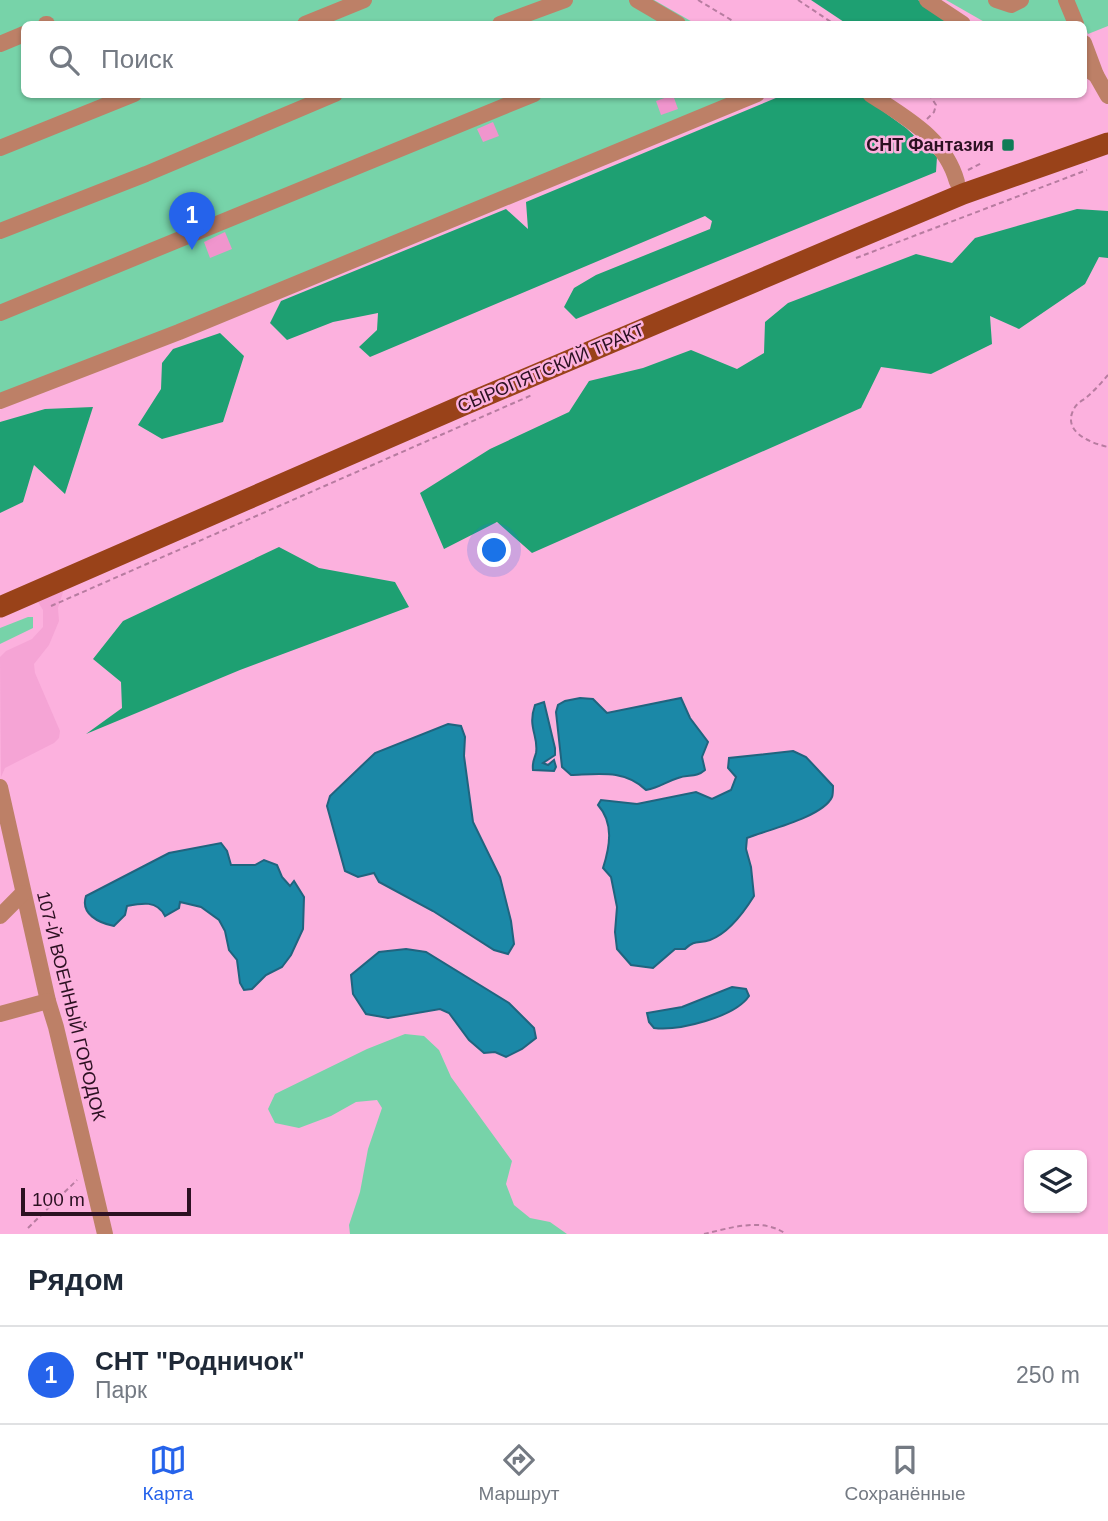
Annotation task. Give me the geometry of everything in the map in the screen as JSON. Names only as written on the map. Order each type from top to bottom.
[{"type":"main road","name":"СЫРОПЯТСКИЙ ТРАКТ","points":[[0,592],[957,180],[1108,129]]},
{"type":"main road","name":"СЫРОПЯТСКИЙ ТРАКТ","points":[[0,607],[858,237],[963,194],[1108,143]]},
{"type":"street","points":[[312,21],[364,0]]},
{"type":"street","points":[[508,21],[565,0]]},
{"type":"street","points":[[637,0],[673,21]]},
{"type":"street","points":[[927,0],[958,21]]},
{"type":"street","points":[[996,0],[1011,5],[1021,0]]},
{"type":"street","points":[[1066,0],[1075,21]]},
{"type":"street","points":[[0,44],[21,35]]},
{"type":"street","points":[[1090,71],[1108,96]]},
{"type":"street","points":[[0,148],[124,98]]},
{"type":"street","points":[[0,231],[146,174],[326,98]]},
{"type":"street","points":[[0,313],[524,98]]},
{"type":"street","points":[[0,401],[179,332],[747,98]]},
{"type":"street","points":[[876,98],[936,142],[947,156],[957,180]]},
{"type":"street","name":"107-Й ВОЕННЫЙ ГОРОДОК","points":[[0,787],[104,1234]]},
{"type":"street","points":[[0,916],[23,893]]},
{"type":"street","points":[[0,1014],[48,1000]]},
{"type":"path","points":[[698,0],[733,21]]},
{"type":"path","points":[[798,0],[830,21]]},
{"type":"path","points":[[919,127],[934,112],[936,105],[932,98]]},
{"type":"path","points":[[957,180],[982,163]]},
{"type":"path","points":[[857,257],[1087,170]]},
{"type":"path","points":[[1108,375],[1076,406],[1071,417],[1074,431],[1082,439],[1108,447]]},
{"type":"path","points":[[51,606],[533,394]]},
{"type":"path","points":[[28,1228],[90,1168]]},
{"type":"path","points":[[704,1234],[740,1226],[763,1226],[786,1234]]},
{"type":"shaded area","points":[[64,589],[58,608],[59,621],[49,645],[34,664],[35,673],[60,731],[59,738],[5,768],[1,777],[0,657],[6,651],[32,639],[43,627],[43,610],[38,602]]},
{"type":"green space","points":[[0,0],[654,0],[691,21],[21,21],[21,98],[760,98],[0,406]]},
{"type":"green space","points":[[811,0],[918,0],[950,21],[842,21]]},
{"type":"green space","points":[[946,0],[1108,0],[1108,26],[1088,34],[1087,21],[983,21]]},
{"type":"green space","points":[[776,98],[865,98],[906,128],[937,157],[936,172],[576,319],[564,307],[574,288],[596,275],[710,229],[712,221],[705,216],[370,357],[359,347],[377,330],[378,313],[333,322],[287,340],[270,323],[281,301],[506,209],[528,229],[526,202]]},
{"type":"green space","points":[[1077,209],[1108,211],[1108,258],[1099,257],[1085,284],[1019,329],[990,316],[992,344],[931,374],[881,367],[861,408],[532,553],[497,522],[444,549],[420,493],[490,449],[569,412],[589,381],[643,368],[691,350],[737,369],[764,353],[765,322],[788,303],[916,254],[952,263],[975,238]]},
{"type":"green space","points":[[220,333],[244,356],[223,422],[162,439],[138,425],[161,389],[162,363],[173,349]]},
{"type":"green space","points":[[93,407],[65,494],[34,465],[23,502],[0,513],[0,422],[45,409]]},
{"type":"green space","points":[[279,547],[319,568],[395,582],[409,607],[240,670],[86,734],[122,708],[121,682],[93,659],[123,621]]},
{"type":"green space","points":[[33,617],[33,628],[0,644],[0,628]]},
{"type":"green space","points":[[405,1034],[424,1036],[439,1050],[451,1077],[512,1161],[506,1184],[514,1205],[530,1218],[550,1222],[567,1234],[350,1234],[349,1225],[360,1192],[368,1149],[382,1108],[377,1100],[356,1102],[331,1116],[299,1128],[275,1123],[268,1109],[275,1094],[367,1049]]},
{"type":"water","points":[[580,698],[593,699],[607,713],[681,698],[690,718],[708,742],[702,757],[705,770],[646,790],[638,783],[611,774],[571,775],[562,767],[556,712],[558,705]]},
{"type":"water","points":[[544,702],[555,755],[543,763],[548,765],[554,760],[554,771],[533,770],[536,747],[533,713],[535,705]]},
{"type":"water","points":[[448,724],[461,726],[465,737],[464,756],[473,822],[500,877],[511,921],[514,944],[508,954],[494,950],[433,911],[379,882],[374,873],[358,877],[345,871],[327,806],[330,796],[375,753]]},
{"type":"water","points":[[793,751],[806,757],[833,786],[832,797],[827,804],[806,817],[747,838],[746,849],[754,896],[730,927],[710,940],[692,944],[685,949],[675,949],[653,968],[631,965],[617,949],[617,907],[611,877],[603,868],[609,835],[607,819],[598,805],[601,800],[637,804],[696,792],[712,799],[731,790],[736,777],[728,768],[729,758]]},
{"type":"water","points":[[221,843],[227,851],[231,865],[255,865],[264,860],[277,865],[282,877],[290,886],[294,881],[304,897],[303,929],[291,955],[282,967],[266,975],[252,989],[244,990],[240,983],[237,960],[229,950],[225,931],[219,920],[201,907],[180,902],[179,908],[165,916],[153,905],[127,906],[125,915],[114,926],[102,923],[88,913],[86,896],[169,853]]},
{"type":"water","points":[[406,949],[426,952],[509,1003],[534,1028],[536,1038],[506,1057],[495,1052],[484,1053],[469,1040],[449,1013],[440,1009],[388,1018],[366,1014],[353,994],[351,975],[379,952]]},
{"type":"water","points":[[732,987],[746,989],[749,996],[742,1004],[719,1016],[677,1027],[654,1028],[649,1022],[647,1013],[682,1007]]},
{"type":"building","points":[[674,98],[678,109],[661,115],[656,101]]},
{"type":"building","points":[[493,122],[499,136],[483,142],[477,129]]},
{"type":"building","points":[[225,232],[232,249],[210,258],[204,242]]},
{"type":"place","name":"СНТ Фантазия","points":[[1008,145]]},
{"type":"place","name":"СНТ \"Родничок\"","points":[[192,250]]}]
